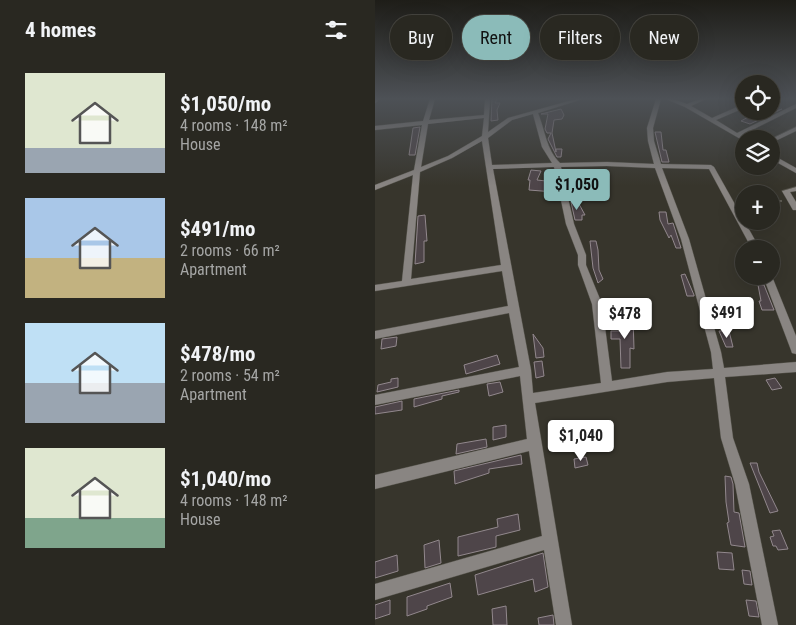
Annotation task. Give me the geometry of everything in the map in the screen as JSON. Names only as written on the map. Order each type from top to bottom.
[{"type":"street","points":[[405,284],[417,172],[424,128]]},
{"type":"street","points":[[486,128],[485,137],[489,166],[525,370],[564,625]]},
{"type":"street","points":[[375,188],[450,157],[497,128]]},
{"type":"street","points":[[540,128],[548,153],[552,161],[557,164],[570,224],[582,255],[582,265],[597,304],[607,385]]},
{"type":"street","points":[[650,128],[658,166],[685,239],[716,352],[727,438],[743,484],[770,625]]},
{"type":"street","points":[[780,137],[796,129]]},
{"type":"street","points":[[780,161],[795,170]]},
{"type":"street","points":[[489,166],[557,164],[711,167],[751,240]]},
{"type":"street","points":[[796,190],[786,191],[796,208]]},
{"type":"street","points":[[375,288],[507,267]]},
{"type":"street","points":[[771,285],[796,350]]},
{"type":"street","points":[[375,335],[513,310]]},
{"type":"street","points":[[529,399],[607,385],[719,372],[796,367]]},
{"type":"street","points":[[375,400],[525,370]]},
{"type":"street","points":[[375,482],[536,443]]},
{"type":"street","points":[[375,592],[550,541]]},
{"type":"path","points":[[780,201],[791,200]]},
{"type":"building","points":[[413,128],[420,128],[415,155],[409,155]]},
{"type":"building","points":[[553,128],[556,152],[556,149],[562,149],[561,157],[557,157],[548,139],[551,133],[547,133],[545,129]]},
{"type":"building","points":[[655,132],[661,132],[663,150],[666,150],[669,162],[662,162]]},
{"type":"building","points":[[531,170],[541,171],[537,180],[555,182],[557,188],[554,192],[529,190],[530,180],[528,180]]},
{"type":"building","points":[[571,202],[578,202],[585,215],[582,215],[582,220],[575,220]]},
{"type":"building","points":[[659,212],[666,212],[668,224],[673,223],[681,248],[676,248],[671,235],[669,238],[660,220]]},
{"type":"building","points":[[425,215],[427,241],[424,241],[424,262],[415,264],[418,216]]},
{"type":"building","points":[[590,241],[596,241],[598,250],[599,270],[603,279],[598,283],[593,268]]},
{"type":"building","points":[[685,274],[694,296],[687,296],[681,275]]},
{"type":"building","points":[[758,285],[764,285],[774,310],[762,310],[759,301],[761,301]]},
{"type":"building","points":[[621,317],[633,317],[634,349],[630,348],[630,368],[621,368],[620,339],[611,339],[611,331],[621,331]]},
{"type":"building","points":[[719,331],[729,331],[733,347],[726,347]]},
{"type":"building","points":[[533,334],[543,348],[544,357],[536,358]]},
{"type":"building","points":[[397,337],[396,346],[381,349],[382,339]]},
{"type":"building","points":[[497,355],[500,364],[466,374],[464,365]]},
{"type":"building","points":[[542,361],[544,376],[536,378],[534,362]]},
{"type":"building","points":[[398,378],[398,387],[377,392],[378,385]]},
{"type":"building","points":[[775,378],[782,388],[772,390],[766,380]]},
{"type":"building","points":[[500,382],[503,392],[489,396],[487,384]]},
{"type":"building","points":[[459,390],[459,392],[442,396],[442,399],[414,407],[414,399]]},
{"type":"building","points":[[402,401],[402,410],[375,414],[375,407]]},
{"type":"building","points":[[506,425],[506,437],[493,440],[493,427]]},
{"type":"building","points":[[486,439],[487,447],[456,454],[457,444]]},
{"type":"building","points":[[521,455],[522,464],[489,469],[489,473],[455,484],[454,471]]},
{"type":"building","points":[[586,457],[588,465],[575,468],[574,459]]},
{"type":"building","points":[[750,463],[757,463],[759,472],[778,511],[770,513]]},
{"type":"building","points":[[725,476],[731,477],[733,484],[734,512],[739,513],[745,547],[731,545],[727,523],[729,522]]},
{"type":"building","points":[[518,514],[520,530],[496,536],[496,547],[458,556],[458,537],[498,527],[497,519]]},
{"type":"building","points":[[780,530],[788,549],[778,550],[776,546],[773,546],[770,537],[774,536],[772,531]]},
{"type":"building","points":[[439,540],[441,563],[425,568],[424,545]]},
{"type":"building","points":[[717,552],[732,553],[734,570],[719,569]]},
{"type":"building","points":[[543,553],[548,587],[535,592],[533,579],[478,595],[475,575]]},
{"type":"building","points":[[397,555],[398,571],[375,578],[375,562]]},
{"type":"building","points":[[742,570],[750,571],[752,585],[744,584]]},
{"type":"building","points":[[450,583],[452,597],[407,616],[407,597]]},
{"type":"building","points":[[390,600],[390,614],[375,619],[375,605]]},
{"type":"building","points":[[746,600],[756,601],[759,617],[749,616]]},
{"type":"building","points":[[506,606],[507,625],[493,625],[492,609]]},
{"type":"building","points":[[553,615],[554,625],[539,625],[538,618]]}]
